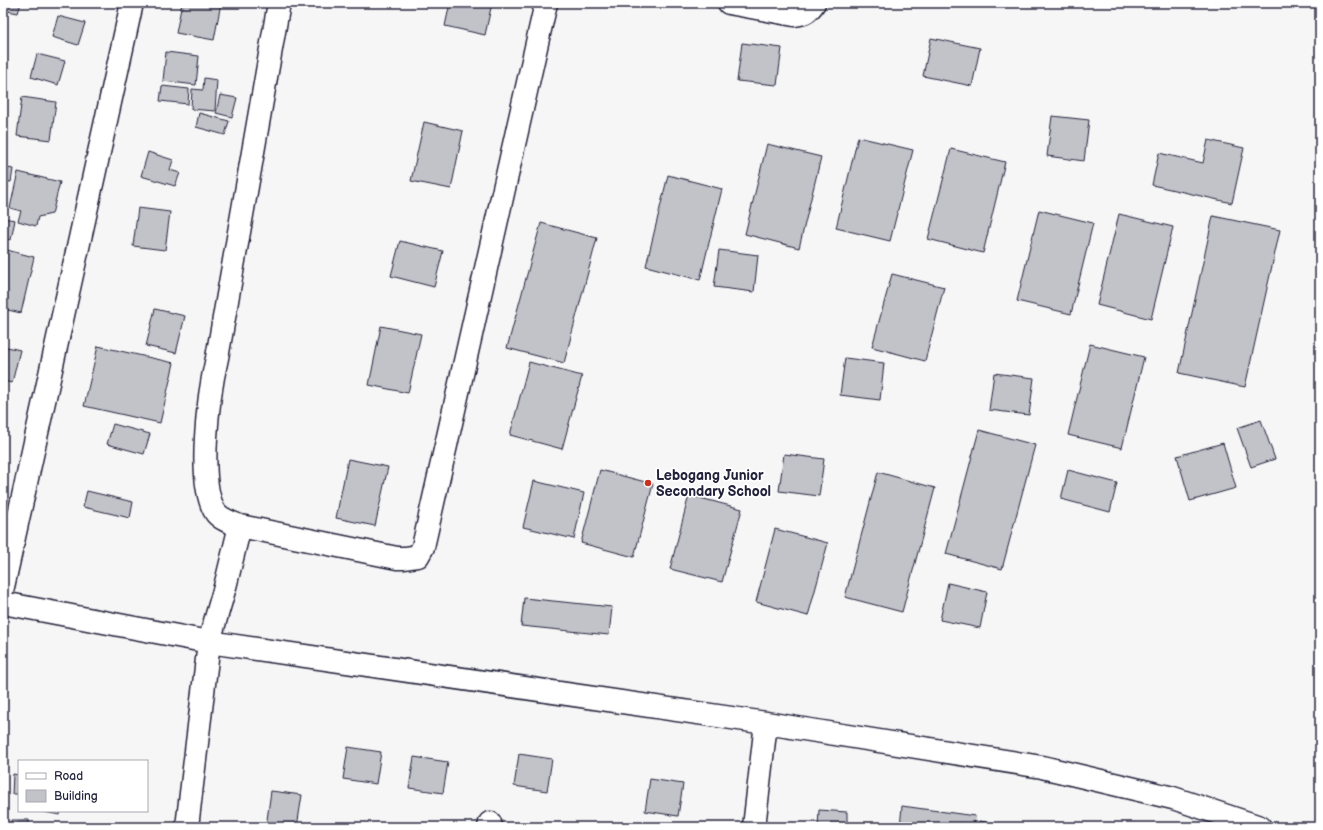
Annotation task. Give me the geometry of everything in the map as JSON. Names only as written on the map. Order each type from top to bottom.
[{"type":"street","points":[[3,587],[132,3]]},
{"type":"street","points":[[279,3],[217,358],[211,383],[206,477],[210,497],[216,512],[221,517],[240,526],[397,558],[418,556],[423,547],[546,3]]},
{"type":"street","points":[[729,3],[794,15],[802,15],[807,12],[814,3]]},
{"type":"street","points":[[187,827],[209,642],[225,587],[240,526]]},
{"type":"street","points":[[3,603],[209,642],[766,723],[1042,767],[1173,798],[1260,827]]},
{"type":"street","points":[[754,827],[766,723]]},
{"type":"building","points":[[3,3],[21,3],[18,13],[3,10]]},
{"type":"building","points":[[182,3],[221,3],[214,40],[176,33]]},
{"type":"building","points":[[450,3],[492,3],[485,35],[445,26]]},
{"type":"building","points":[[58,16],[85,23],[78,45],[52,37]]},
{"type":"building","points":[[931,38],[980,48],[972,86],[923,76]]},
{"type":"building","points":[[742,43],[782,48],[777,85],[737,81]]},
{"type":"building","points":[[166,52],[199,56],[196,85],[163,81]]},
{"type":"building","points":[[37,54],[65,61],[58,85],[31,77]]},
{"type":"building","points":[[204,78],[217,80],[215,111],[191,109],[192,89],[203,90]]},
{"type":"building","points":[[162,86],[189,89],[188,104],[160,101]]},
{"type":"building","points":[[220,95],[237,98],[232,117],[216,113]]},
{"type":"building","points":[[22,97],[56,102],[51,140],[17,136]]},
{"type":"building","points":[[199,113],[229,121],[225,135],[196,127]]},
{"type":"building","points":[[1052,116],[1089,120],[1084,161],[1047,156]]},
{"type":"building","points":[[424,122],[463,131],[451,189],[411,181]]},
{"type":"building","points":[[858,137],[913,150],[890,241],[836,228]]},
{"type":"building","points":[[1208,140],[1244,148],[1232,203],[1152,185],[1159,153],[1203,163]]},
{"type":"building","points":[[767,144],[821,157],[799,248],[745,234]]},
{"type":"building","points":[[951,149],[1005,162],[983,253],[928,239]]},
{"type":"building","points":[[148,152],[173,160],[170,170],[180,173],[175,186],[141,176]]},
{"type":"building","points":[[3,167],[13,169],[11,182],[3,181]]},
{"type":"building","points":[[18,172],[60,182],[52,214],[38,217],[36,226],[18,221],[21,211],[10,208]]},
{"type":"building","points":[[668,175],[722,189],[700,280],[646,266]]},
{"type":"building","points":[[3,185],[8,186],[3,209]]},
{"type":"building","points":[[138,208],[170,212],[165,250],[133,246]]},
{"type":"building","points":[[1039,210],[1093,223],[1071,314],[1017,301]]},
{"type":"building","points":[[1119,214],[1173,227],[1151,319],[1097,305]]},
{"type":"building","points":[[1213,216],[1280,230],[1245,387],[1179,373]]},
{"type":"building","points":[[3,218],[15,220],[11,240],[3,238]]},
{"type":"building","points":[[541,223],[597,238],[564,363],[507,348]]},
{"type":"building","points":[[400,241],[443,251],[434,287],[391,276]]},
{"type":"building","points":[[3,249],[34,257],[21,313],[3,309]]},
{"type":"building","points":[[719,250],[758,255],[754,292],[714,287]]},
{"type":"building","points":[[892,274],[944,287],[925,361],[872,347]]},
{"type":"building","points":[[155,309],[185,316],[176,353],[146,346]]},
{"type":"building","points":[[381,326],[421,334],[408,393],[369,385]]},
{"type":"building","points":[[1090,344],[1144,357],[1122,448],[1068,435]]},
{"type":"building","points":[[3,346],[20,350],[12,383],[3,381]]},
{"type":"building","points":[[98,346],[174,363],[160,423],[84,406]]},
{"type":"building","points":[[845,358],[884,363],[880,400],[840,395]]},
{"type":"building","points":[[529,362],[582,376],[562,449],[510,435]]},
{"type":"building","points":[[994,373],[1034,378],[1029,415],[989,410]]},
{"type":"building","points":[[1261,420],[1275,459],[1251,467],[1237,428]]},
{"type":"building","points":[[113,424],[150,434],[144,454],[107,444]]},
{"type":"building","points":[[979,430],[1035,445],[1002,569],[946,554]]},
{"type":"building","points":[[1223,443],[1236,488],[1190,501],[1177,456]]},
{"type":"building","points":[[784,454],[824,459],[819,496],[779,491]]},
{"type":"building","points":[[348,459],[388,467],[375,526],[336,518]]},
{"type":"building","points":[[600,470],[653,484],[634,557],[581,543]]},
{"type":"building","points":[[1068,470],[1117,483],[1110,512],[1061,499]]},
{"type":"building","points":[[878,472],[935,488],[902,612],[845,597]]},
{"type":"building","points":[[534,481],[584,493],[574,539],[523,527]]},
{"type":"building","points":[[87,491],[133,502],[130,518],[83,507]]},
{"type":"building","points":[[689,495],[742,509],[722,582],[670,569]]},
{"type":"building","points":[[775,529],[828,543],[808,616],[756,602]]},
{"type":"building","points":[[948,583],[987,592],[980,628],[940,620]]},
{"type":"building","points":[[524,598],[612,607],[609,635],[521,626]]},
{"type":"building","points":[[348,747],[381,752],[376,784],[343,779]]},
{"type":"building","points":[[519,754],[552,759],[547,791],[514,786]]},
{"type":"building","points":[[414,757],[448,762],[443,793],[409,788]]},
{"type":"building","points":[[13,774],[18,775],[18,794],[12,794]]},
{"type":"building","points":[[650,779],[683,784],[678,816],[645,811]]},
{"type":"building","points":[[271,791],[302,795],[297,827],[266,827]]},
{"type":"building","points":[[902,806],[975,816],[974,827],[900,827]]},
{"type":"building","points":[[819,810],[847,812],[847,827],[818,827]]},
{"type":"building","points":[[3,811],[6,811],[6,826],[3,826]]},
{"type":"building","points":[[44,812],[61,812],[60,815]]},
{"type":"building","points":[[11,820],[29,820],[29,827],[11,827]]},
{"type":"building","points":[[979,821],[1013,826],[1013,827],[978,827]]},
{"type":"building","points":[[541,824],[557,827],[540,827]]},
{"type":"place","name":"Lebogang Junior Secondary School","points":[[648,483]]}]
